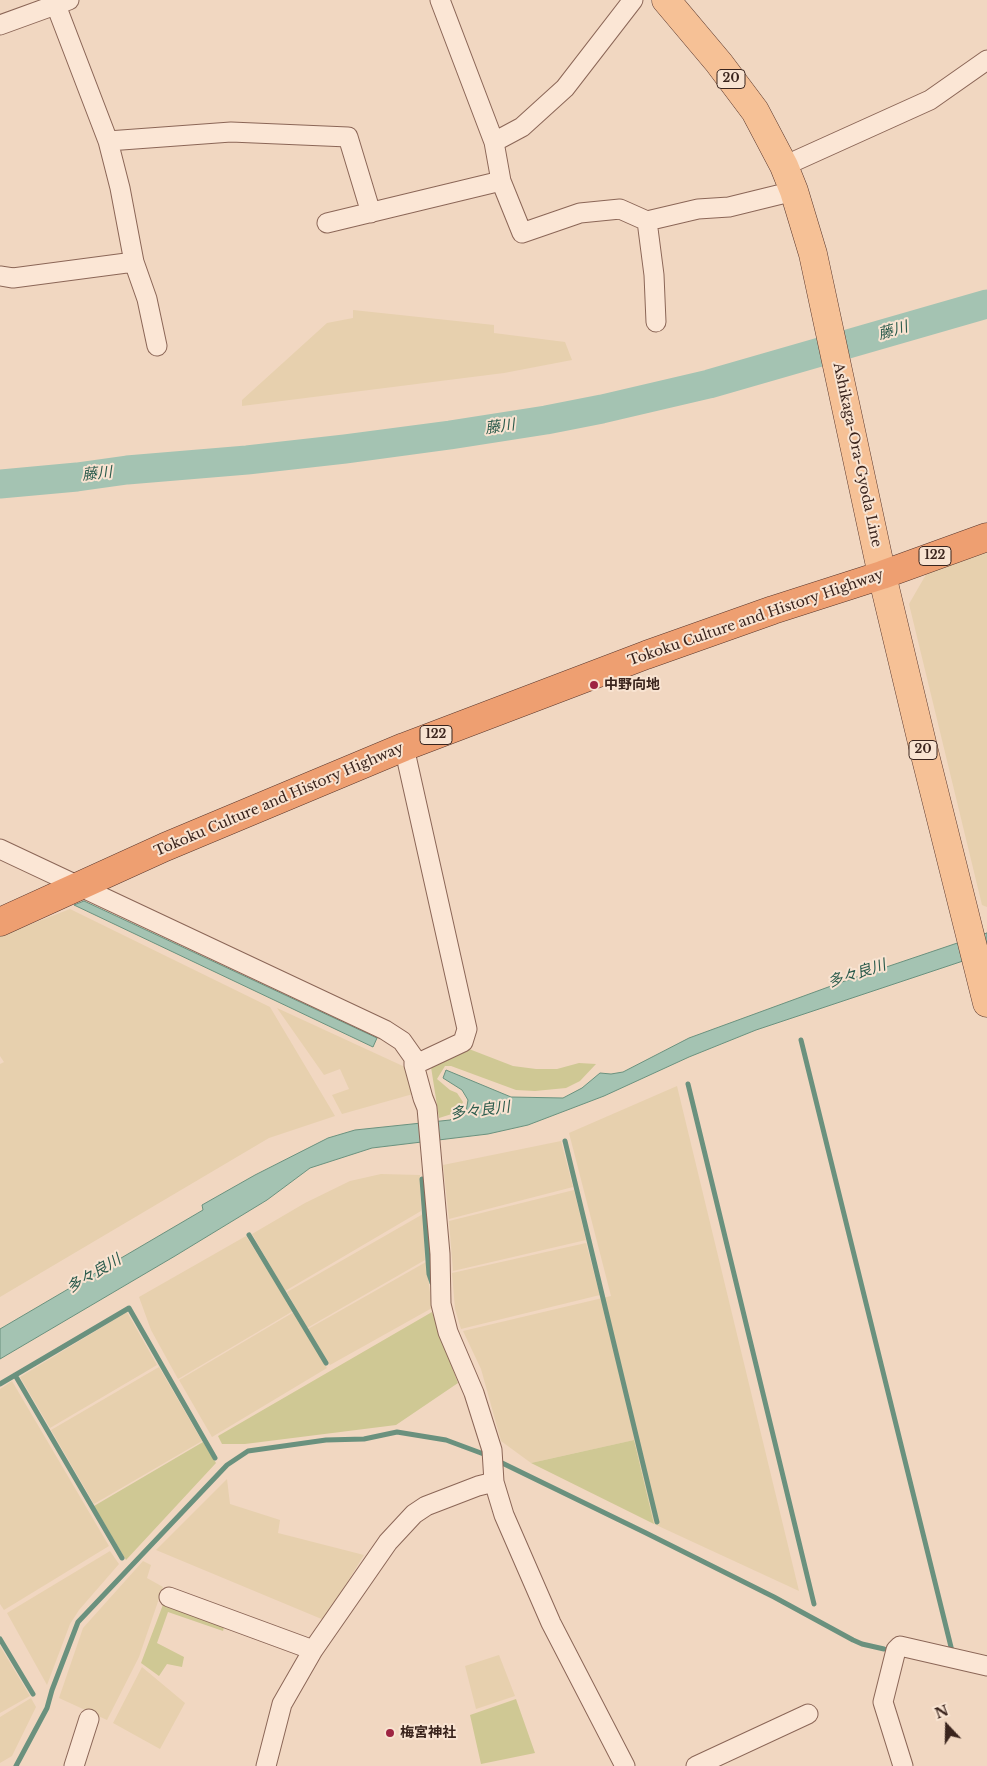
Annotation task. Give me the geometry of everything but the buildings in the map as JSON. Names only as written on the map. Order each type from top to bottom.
[{"type":"highway","name":"Tokoku Culture and History Highway","points":[[0,922],[191,836],[404,747],[646,655],[774,610],[882,575],[987,537]]},
{"type":"main road","name":"Ashikaga-Ora-Gyoda Line","points":[[666,0],[719,63],[750,104],[770,138],[789,179],[814,254],[882,575],[987,1003]]},
{"type":"street","points":[[440,0],[494,142],[501,181],[522,233],[580,213],[620,209],[647,222],[698,208],[729,207],[789,179],[930,100],[987,60]]},
{"type":"street","points":[[494,142],[522,127],[565,88],[633,0]]},
{"type":"street","points":[[0,24],[60,2],[108,141],[120,188],[134,262],[146,299],[157,346]]},
{"type":"street","points":[[108,141],[231,132],[348,137],[371,213]]},
{"type":"street","points":[[327,223],[501,181]]},
{"type":"street","points":[[647,222],[654,275],[656,322]]},
{"type":"street","points":[[0,276],[13,278],[134,262]]},
{"type":"street","points":[[404,747],[468,1029],[463,1042],[414,1065]]},
{"type":"street","points":[[0,849],[385,1030],[402,1041],[414,1058],[414,1065],[427,1108],[440,1254],[441,1304],[448,1332],[474,1393],[492,1450],[494,1482],[504,1515],[551,1623],[625,1766]]},
{"type":"street","points":[[266,1766],[282,1704],[312,1650],[388,1542],[414,1514],[426,1506],[478,1486],[494,1482]]},
{"type":"street","points":[[169,1597],[312,1650]]},
{"type":"street","points":[[903,1766],[883,1702],[896,1650],[900,1646],[987,1666]]},
{"type":"street","points":[[696,1766],[808,1714]]},
{"type":"street","points":[[74,1766],[89,1719]]},
{"type":"shaded area","points":[[353,310],[494,325],[494,333],[565,342],[572,360],[504,373],[242,406],[242,400],[327,323],[353,318]]},
{"type":"shaded area","points":[[987,551],[987,907],[982,905],[909,604],[928,571]]},
{"type":"shaded area","points":[[70,909],[270,1007],[335,1116],[269,1138],[0,1297],[0,1064],[4,1062],[0,1056],[0,936]]},
{"type":"shaded area","points":[[277,1008],[405,1067],[413,1094],[342,1114],[332,1095],[349,1089],[340,1069],[324,1075]]},
{"type":"shaded area","points":[[469,1049],[513,1066],[536,1069],[557,1069],[579,1063],[596,1064],[580,1081],[566,1088],[535,1091],[516,1090],[451,1066],[445,1066],[437,1079],[450,1090],[457,1093],[463,1102],[461,1108],[455,1113],[439,1118],[431,1067]]},
{"type":"shaded area","points":[[677,1086],[799,1591],[654,1524],[634,1440],[531,1463],[501,1441],[481,1369],[463,1331],[611,1296],[569,1133]]},
{"type":"shaded area","points":[[561,1141],[573,1187],[449,1219],[443,1165]]},
{"type":"shaded area","points":[[381,1174],[420,1175],[421,1211],[285,1291],[252,1234],[305,1203],[350,1181]]},
{"type":"shaded area","points":[[574,1190],[586,1240],[453,1271],[449,1221]]},
{"type":"shaded area","points":[[423,1214],[425,1260],[307,1328],[287,1292]]},
{"type":"shaded area","points":[[246,1236],[293,1311],[178,1379],[151,1330],[139,1297]]},
{"type":"shaded area","points":[[586,1243],[600,1295],[461,1329],[455,1309],[452,1273]]},
{"type":"shaded area","points":[[426,1262],[432,1308],[330,1365],[308,1329]]},
{"type":"shaded area","points":[[127,1312],[157,1365],[50,1428],[20,1377]]},
{"type":"shaded area","points":[[294,1312],[327,1368],[212,1437],[179,1380]]},
{"type":"shaded area","points":[[432,1312],[458,1383],[396,1425],[245,1444],[222,1444],[218,1436]]},
{"type":"shaded area","points":[[159,1367],[202,1441],[94,1504],[51,1430]]},
{"type":"shaded area","points":[[12,1381],[109,1546],[4,1610],[0,1604],[0,1389]]},
{"type":"shaded area","points":[[634,1440],[654,1524],[531,1463]]},
{"type":"shaded area","points":[[203,1442],[216,1463],[126,1560],[94,1506]]},
{"type":"shaded area","points":[[227,1479],[230,1504],[280,1520],[278,1533],[364,1555],[324,1620],[156,1550]]},
{"type":"shaded area","points":[[110,1551],[119,1564],[79,1610],[70,1624],[47,1685],[7,1613]]},
{"type":"shaded area","points":[[143,1561],[151,1565],[147,1578],[163,1587],[139,1657],[107,1720],[59,1698],[83,1628]]},
{"type":"shaded area","points":[[164,1602],[225,1624],[223,1631],[168,1612],[157,1643],[184,1657],[182,1667],[167,1664],[159,1676],[141,1663]]},
{"type":"shaded area","points":[[0,1646],[30,1696],[0,1713]]},
{"type":"shaded area","points":[[499,1655],[515,1696],[476,1709],[465,1666]]},
{"type":"shaded area","points":[[142,1667],[185,1703],[160,1749],[113,1723]]},
{"type":"shaded area","points":[[31,1698],[36,1707],[12,1756],[0,1763],[0,1717]]},
{"type":"shaded area","points":[[516,1699],[535,1753],[481,1764],[470,1715]]},
{"type":"water","points":[[84,901],[377,1038],[373,1047],[74,905]]},
{"type":"water","name":"多々良川","points":[[987,933],[987,953],[756,1030],[689,1057],[604,1096],[528,1125],[488,1134],[372,1148],[310,1168],[267,1200],[0,1359],[0,1329],[203,1210],[202,1205],[255,1175],[328,1138],[355,1130],[450,1120],[466,1112],[468,1100],[462,1090],[443,1078],[446,1070],[511,1097],[563,1098],[582,1088],[600,1073],[623,1072],[689,1038],[842,982]]},
{"type":"waterway","name":"藤川","points":[[0,484],[345,449],[546,420],[709,384],[987,304]]},
{"type":"waterway","points":[[801,1040],[952,1651]]},
{"type":"waterway","points":[[688,1084],[814,1604]]},
{"type":"waterway","points":[[565,1141],[657,1522]]},
{"type":"waterway","points":[[422,1179],[429,1274],[432,1283]]},
{"type":"waterway","points":[[249,1235],[326,1363]]},
{"type":"waterway","points":[[0,1384],[129,1308],[215,1458]]},
{"type":"waterway","points":[[15,1375],[122,1558]]},
{"type":"waterway","points":[[16,1766],[47,1708],[78,1622],[227,1465],[248,1451],[326,1440],[364,1439],[397,1432],[446,1440],[489,1456]]},
{"type":"waterway","points":[[496,1460],[774,1597],[853,1640],[884,1649]]},
{"type":"waterway","points":[[0,1639],[33,1694]]},
{"type":"place","name":"中野向地","points":[[594,685]]},
{"type":"place","name":"梅宮神社","points":[[390,1733]]}]
